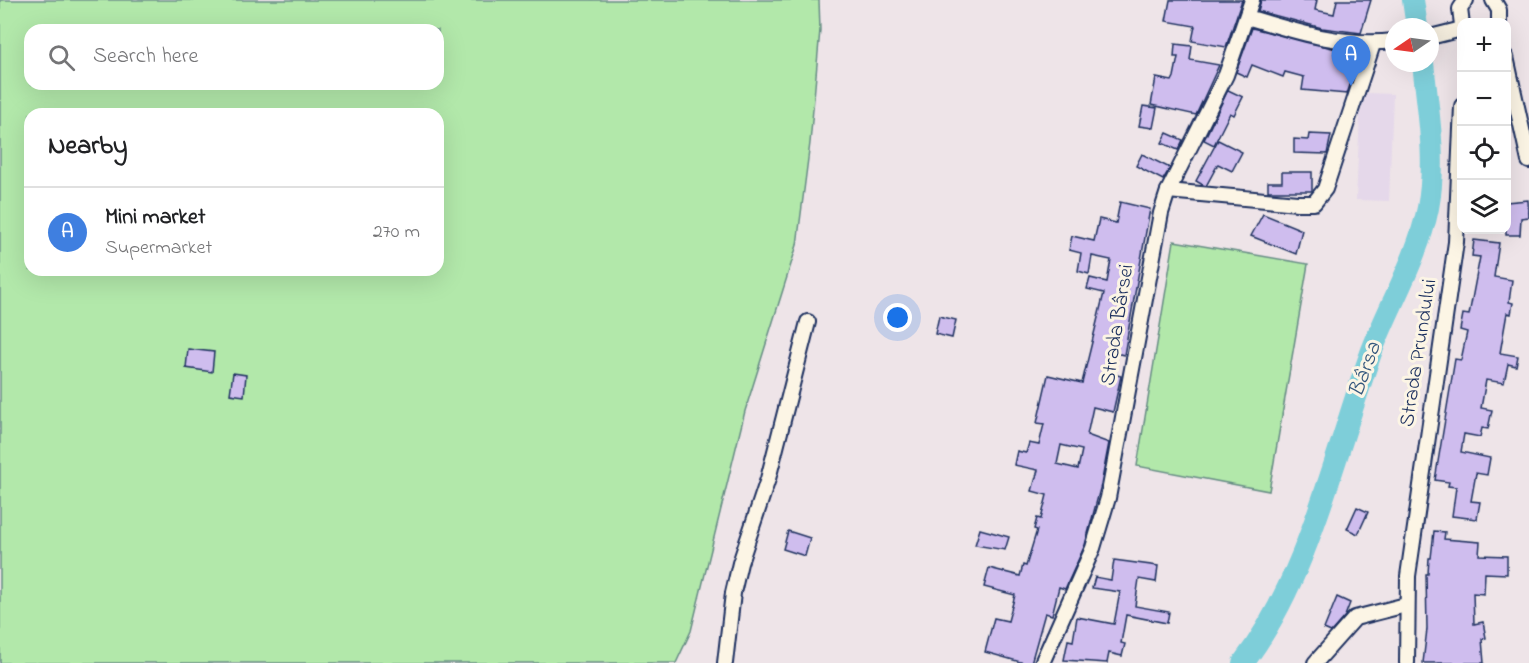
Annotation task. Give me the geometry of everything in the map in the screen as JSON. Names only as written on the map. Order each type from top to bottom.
[{"type":"street","name":"Strada Bârsei","points":[[1042,663],[1093,548],[1108,498],[1153,243],[1168,191],[1217,94],[1252,0]]},
{"type":"street","points":[[1493,0],[1499,10],[1499,18]]},
{"type":"street","points":[[1460,18],[1464,1]]},
{"type":"street","points":[[1247,17],[1313,37],[1373,44],[1385,42]]},
{"type":"street","points":[[1439,35],[1457,28]]},
{"type":"street","points":[[1168,191],[1297,203],[1314,202],[1325,189],[1373,44]]},
{"type":"street","points":[[1509,72],[1529,161]]},
{"type":"street","name":"Strada Prundului","points":[[1407,663],[1406,605],[1418,499],[1453,273],[1459,195],[1461,126]]},
{"type":"street","points":[[725,663],[735,583],[768,479],[808,322]]},
{"type":"street","points":[[1315,663],[1354,618],[1406,605]]},
{"type":"shaded area","points":[[1366,93],[1393,94],[1389,201],[1356,200],[1360,114]]},
{"type":"green space","points":[[0,0],[819,0],[820,30],[810,143],[797,245],[745,411],[691,631],[676,663],[0,663]]},
{"type":"green space","points":[[1174,241],[1308,264],[1269,491],[1137,466]]},
{"type":"building","points":[[1170,0],[1242,0],[1226,47],[1192,41],[1195,26],[1166,21]]},
{"type":"building","points":[[1261,0],[1317,0],[1315,10],[1334,14],[1337,0],[1371,0],[1361,33],[1322,28],[1258,11]]},
{"type":"building","points":[[1252,28],[1360,55],[1347,94],[1302,90],[1304,77],[1285,72],[1283,77],[1252,65],[1247,77],[1236,72]]},
{"type":"building","points":[[1175,44],[1192,46],[1190,60],[1219,65],[1196,115],[1151,105],[1156,78],[1172,81],[1174,77],[1178,57],[1174,57]]},
{"type":"building","points":[[1228,90],[1243,97],[1234,115],[1230,113],[1214,145],[1204,140]]},
{"type":"building","points":[[1143,106],[1157,108],[1153,128],[1139,126]]},
{"type":"building","points":[[1167,133],[1183,140],[1178,150],[1162,143]]},
{"type":"building","points":[[1309,134],[1331,135],[1327,154],[1294,153],[1294,139],[1308,140]]},
{"type":"building","points":[[1218,140],[1242,152],[1232,171],[1218,164],[1206,186],[1196,181]]},
{"type":"building","points":[[1142,154],[1170,168],[1163,180],[1136,166]]},
{"type":"building","points":[[1282,172],[1312,172],[1312,191],[1268,191],[1268,182],[1282,182]]},
{"type":"building","points":[[1528,200],[1529,217],[1521,218],[1520,235],[1506,235],[1511,234],[1511,202]]},
{"type":"building","points":[[1120,202],[1150,209],[1124,355],[1111,352],[1106,372],[1121,376],[1113,412],[1093,407],[1087,435],[1109,443],[1101,485],[1085,545],[1065,589],[1059,587],[1052,615],[1045,613],[1031,663],[1024,663],[985,652],[994,618],[1008,621],[1015,595],[984,587],[989,568],[1020,576],[1023,565],[1026,566],[1037,530],[1034,529],[1037,518],[1041,519],[1047,495],[1032,491],[1038,470],[1014,465],[1017,451],[1026,453],[1029,443],[1039,445],[1044,424],[1037,423],[1048,375],[1082,383],[1104,293],[1087,289],[1090,278],[1107,282],[1111,260],[1092,256],[1089,274],[1078,271],[1081,253],[1069,250],[1072,236],[1094,241],[1099,219],[1116,223]],"holes":[[[1061,445],[1082,450],[1078,469],[1057,464]]]},
{"type":"building","points":[[1263,214],[1302,230],[1296,254],[1251,236]]},
{"type":"building","points":[[1474,240],[1499,243],[1494,277],[1512,280],[1509,302],[1513,303],[1511,314],[1507,313],[1500,353],[1518,356],[1516,366],[1508,364],[1504,383],[1486,380],[1481,408],[1492,410],[1488,429],[1482,428],[1480,437],[1464,434],[1461,452],[1490,458],[1487,475],[1476,473],[1471,501],[1480,502],[1477,519],[1452,516],[1456,487],[1448,486],[1449,482],[1435,480],[1455,359],[1461,360],[1467,332],[1460,330],[1463,314],[1469,315],[1480,257],[1472,256]]},
{"type":"building","points":[[939,316],[956,320],[952,338],[935,334]]},
{"type":"building","points":[[188,349],[214,352],[212,372],[186,368]]},
{"type":"building","points":[[233,373],[246,375],[244,396],[230,394]]},
{"type":"building","points":[[1357,507],[1368,512],[1358,534],[1347,529]]},
{"type":"building","points":[[980,529],[1009,537],[1005,550],[975,545]]},
{"type":"building","points":[[788,531],[810,538],[805,556],[783,549]]},
{"type":"building","points":[[1434,531],[1445,532],[1444,539],[1480,542],[1479,555],[1507,556],[1507,574],[1485,573],[1484,594],[1473,593],[1474,624],[1483,622],[1486,638],[1482,639],[1484,663],[1423,663],[1427,629],[1426,574],[1428,574],[1429,558],[1431,558]]},
{"type":"building","points":[[1114,560],[1158,566],[1156,582],[1139,579],[1135,606],[1169,612],[1167,623],[1126,615],[1121,643],[1125,644],[1122,656],[1109,653],[1107,663],[1064,660],[1068,640],[1073,641],[1077,617],[1114,624],[1120,592],[1092,588],[1095,577],[1111,580]]},
{"type":"building","points":[[1337,597],[1350,603],[1345,616],[1331,632],[1324,629]]},
{"type":"waterway","name":"Bârsa","points":[[1413,0],[1416,18]]},
{"type":"waterway","name":"Bârsa","points":[[1243,663],[1266,630],[1303,554],[1371,353],[1423,227],[1431,190],[1432,172],[1424,72]]},
{"type":"place","name":"Mini market","points":[[1351,86]]}]
